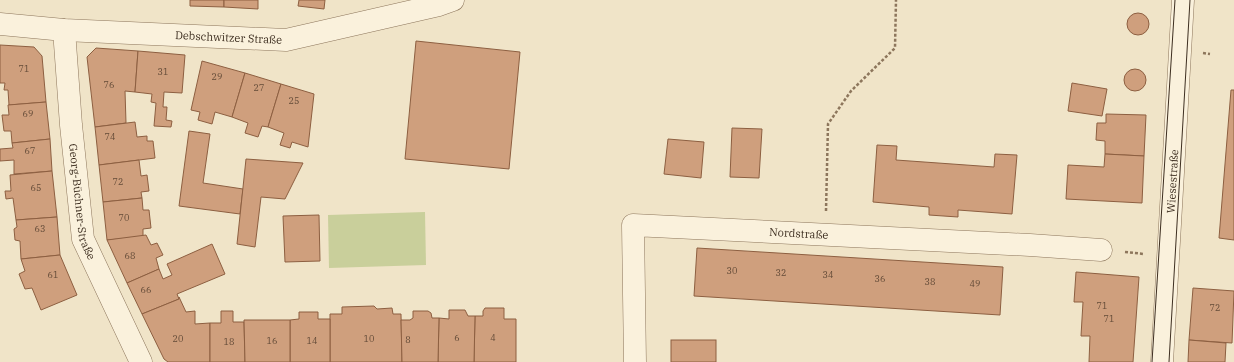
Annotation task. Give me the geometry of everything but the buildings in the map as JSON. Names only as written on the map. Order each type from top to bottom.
[{"type":"street","name":"Debschwitzer Straße","points":[[0,24],[64,30],[286,40],[439,5],[453,0]]},
{"type":"street","name":"Wiesestraße","points":[[1162,362],[1183,0]]},
{"type":"street","name":"Georg-Büchner-Straße","points":[[64,30],[71,124],[83,239],[141,362]]},
{"type":"street","name":"Nordstraße","points":[[635,362],[633,225],[825,234],[1101,250]]},
{"type":"path","points":[[825,234],[828,124],[851,91],[895,48],[896,0]]},
{"type":"path","points":[[1101,250],[1169,256]]},
{"type":"green space","points":[[425,212],[426,265],[329,268],[328,215]]},
{"type":"tram line","points":[[1152,362],[1175,0]]},
{"type":"tram line","points":[[1169,362],[1190,0]]}]
